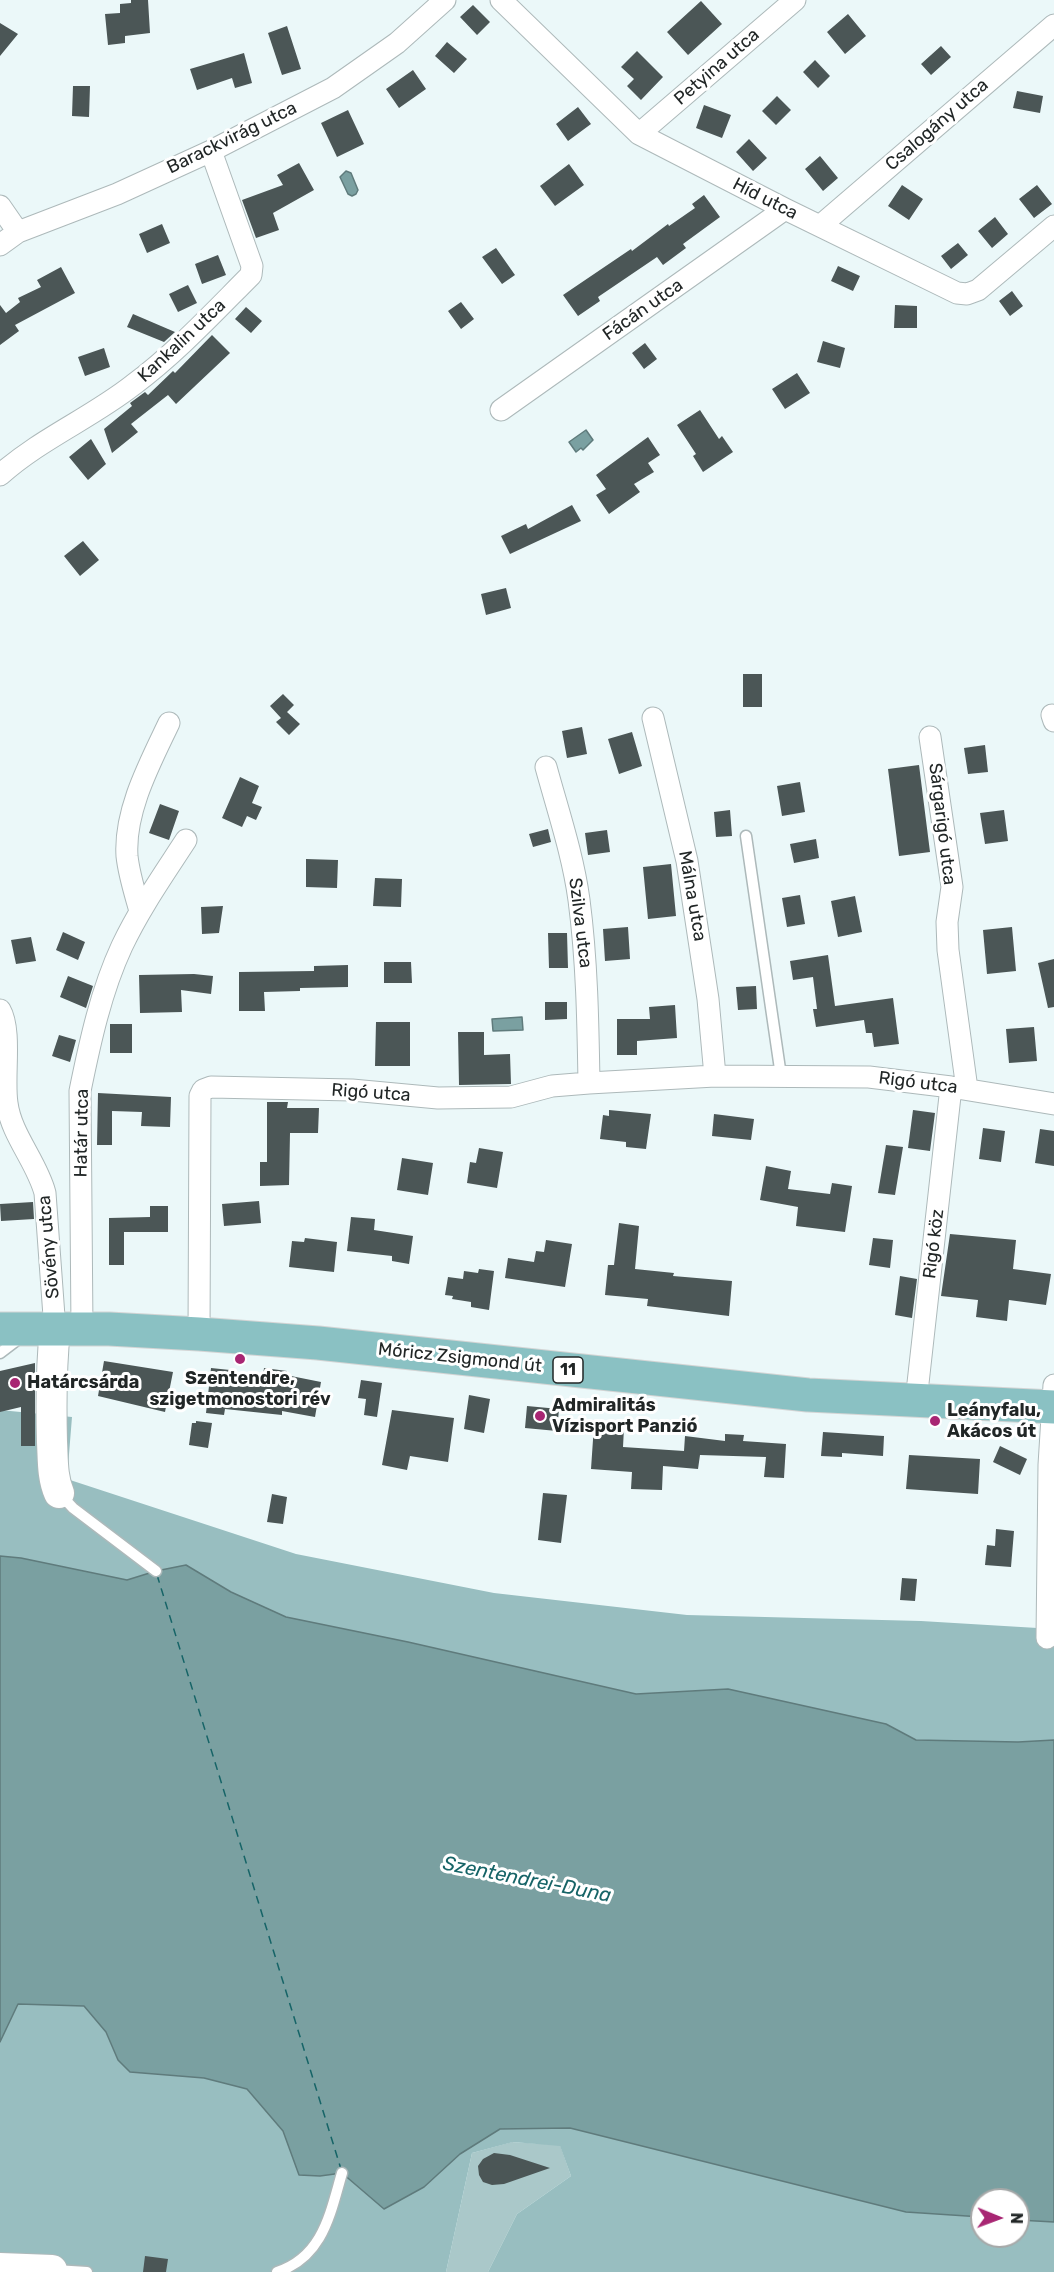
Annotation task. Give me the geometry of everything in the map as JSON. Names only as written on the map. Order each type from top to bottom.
[{"type":"main road","name":"Móricz Zsigmond út","points":[[42,1329],[199,1334],[318,1343],[808,1395],[916,1401],[1053,1400]]},
{"type":"street","name":"Barackvirág utca","points":[[0,245],[18,232],[117,194],[211,151],[333,88],[397,44],[445,0]]},
{"type":"street","name":"Híd utca","points":[[501,0],[639,134],[957,293],[967,294],[978,290],[1054,226]]},
{"type":"street","name":"Petyina utca","points":[[639,134],[795,0]]},
{"type":"street","name":"Csalogány utca","points":[[819,226],[1054,25]]},
{"type":"street","name":"Kankalin utca","points":[[0,475],[21,456],[133,386],[202,324],[251,275],[252,266],[211,151]]},
{"type":"street","points":[[0,206],[18,232]]},
{"type":"street","name":"Fácán utca","points":[[501,410],[785,209]]},
{"type":"street","name":"Málna utca","points":[[653,718],[687,861],[708,999],[715,1076]]},
{"type":"street","points":[[140,911],[130,878],[127,835],[139,792],[169,723]]},
{"type":"street","name":"Sárgarigó utca","points":[[930,737],[952,887],[947,922],[959,1088]]},
{"type":"street","name":"Szilva utca","points":[[546,767],[579,899],[587,973],[589,1083]]},
{"type":"street","name":"Határ utca","points":[[42,1329],[80,1091],[106,988],[121,948],[140,911],[186,840]]},
{"type":"street","name":"Sövény utca","points":[[0,1010],[3,1015],[6,1043],[6,1095],[10,1116],[41,1179],[45,1193],[42,1329],[51,1376],[54,1479],[59,1493]]},
{"type":"street","name":"Rigó utca","points":[[199,1334],[200,1096],[203,1090],[212,1087],[352,1090],[438,1098],[511,1097],[552,1086],[589,1083],[715,1076],[869,1077],[959,1088],[1054,1104]]},
{"type":"street","name":"Rigó köz","points":[[916,1401],[959,1088]]},
{"type":"street","points":[[1047,1638],[1049,1465],[1053,1400]]},
{"type":"street","points":[[0,2268],[52,2270]]},
{"type":"lane","points":[[746,836],[781,1076]]},
{"type":"lane","points":[[0,1353],[42,1329]]},
{"type":"lane","points":[[59,1493],[73,1508],[156,1571]]},
{"type":"lane","points":[[277,2272],[290,2268],[313,2248],[327,2226],[342,2173]]},
{"type":"lane","points":[[52,2270],[87,2272]]},
{"type":"shaded area","points":[[0,1410],[72,1417],[67,1479],[296,1554],[494,1593],[687,1615],[921,1621],[1054,1629],[1054,1740],[1018,1742],[916,1740],[886,1724],[728,1689],[636,1694],[286,1617],[231,1592],[186,1565],[127,1580],[21,1558],[0,1556]]},
{"type":"shaded area","points":[[18,2004],[84,2005],[106,2032],[118,2060],[130,2072],[204,2078],[247,2089],[283,2131],[299,2175],[320,2176],[342,2173],[424,2187],[460,2154],[500,2129],[570,2128],[906,2212],[970,2216],[970,2248],[1030,2248],[1030,2221],[1054,2222],[1054,2272],[488,2272],[517,2214],[571,2176],[560,2146],[513,2142],[472,2153],[446,2272],[0,2272],[0,2042]]},
{"type":"shaded area","points":[[512,2142],[560,2145],[571,2176],[517,2214],[488,2272],[446,2272],[472,2153]]},
{"type":"water","points":[[346,171],[351,173],[358,190],[352,196],[348,194],[340,177]]},
{"type":"water","points":[[586,430],[593,440],[583,450],[581,448],[576,452],[569,442]]},
{"type":"water","points":[[522,1017],[523,1030],[493,1031],[492,1019]]},
{"type":"water","name":"Szentendrei-Duna","points":[[0,1556],[21,1558],[127,1580],[186,1565],[231,1592],[286,1617],[636,1694],[728,1689],[886,1724],[916,1740],[1018,1742],[1054,1740],[1054,2222],[1030,2221],[1030,2188],[970,2188],[970,2216],[906,2212],[570,2128],[500,2129],[460,2154],[424,2187],[384,2209],[342,2173],[320,2176],[299,2175],[283,2131],[247,2089],[204,2078],[130,2072],[118,2060],[106,2032],[84,2006],[18,2004],[0,2042]]},
{"type":"building","points":[[131,0],[148,0],[150,33],[125,36],[125,43],[108,45],[105,14],[120,13],[120,4],[131,3]]},
{"type":"building","points":[[701,1],[722,24],[688,55],[667,32]]},
{"type":"building","points":[[473,5],[490,22],[477,35],[460,17]]},
{"type":"building","points":[[848,14],[866,36],[845,54],[827,32]]},
{"type":"building","points":[[0,23],[18,34],[0,56]]},
{"type":"building","points":[[287,26],[301,69],[282,75],[268,33]]},
{"type":"building","points":[[447,42],[467,59],[454,73],[435,56]]},
{"type":"building","points":[[941,46],[951,57],[931,75],[921,64]]},
{"type":"building","points":[[637,51],[663,77],[641,100],[627,86],[634,79],[621,67]]},
{"type":"building","points":[[244,53],[252,83],[235,88],[232,78],[197,90],[190,69]]},
{"type":"building","points":[[815,60],[830,76],[818,88],[803,72]]},
{"type":"building","points":[[413,70],[426,89],[399,108],[386,89]]},
{"type":"building","points":[[73,86],[90,86],[89,117],[72,116]]},
{"type":"building","points":[[1017,91],[1043,96],[1040,113],[1013,108]]},
{"type":"building","points":[[777,96],[791,110],[776,125],[762,111]]},
{"type":"building","points":[[704,105],[731,115],[722,138],[696,128]]},
{"type":"building","points":[[578,107],[591,124],[568,141],[556,124]]},
{"type":"building","points":[[348,110],[364,144],[337,157],[321,123]]},
{"type":"building","points":[[749,139],[767,158],[753,171],[736,152]]},
{"type":"building","points":[[820,156],[838,178],[823,191],[805,169]]},
{"type":"building","points":[[299,163],[314,190],[273,213],[279,230],[256,238],[242,200],[283,185],[277,175]]},
{"type":"building","points":[[569,164],[584,185],[555,206],[540,186]]},
{"type":"building","points":[[902,185],[923,199],[909,220],[888,206]]},
{"type":"building","points":[[1037,185],[1052,204],[1034,218],[1019,199]]},
{"type":"building","points":[[704,195],[720,217],[683,244],[686,248],[663,265],[657,257],[598,297],[600,301],[578,316],[563,295],[695,208],[692,204]]},
{"type":"building","points":[[995,217],[1008,234],[992,248],[978,231]]},
{"type":"building","points":[[162,224],[170,243],[147,253],[139,234]]},
{"type":"building","points":[[958,243],[968,255],[951,269],[941,256]]},
{"type":"building","points":[[496,248],[515,275],[502,284],[482,257]]},
{"type":"building","points":[[218,255],[226,275],[202,284],[195,264]]},
{"type":"building","points":[[838,266],[860,276],[853,291],[831,281]]},
{"type":"building","points":[[61,267],[75,293],[15,325],[19,331],[0,345],[0,305],[6,313],[20,302],[18,298],[41,287],[37,280]]},
{"type":"building","points":[[188,285],[197,303],[178,312],[169,294]]},
{"type":"building","points":[[1012,291],[1023,306],[1010,316],[999,301]]},
{"type":"building","points":[[461,302],[474,319],[461,329],[448,311]]},
{"type":"building","points":[[895,305],[917,306],[917,328],[894,328]]},
{"type":"building","points":[[246,307],[262,321],[251,333],[235,319]]},
{"type":"building","points":[[133,314],[175,332],[164,342],[127,327]]},
{"type":"building","points":[[212,335],[230,353],[176,404],[168,395],[131,424],[138,432],[112,453],[104,429],[132,406],[130,403],[145,392],[148,395],[173,371],[175,373]]},
{"type":"building","points":[[823,341],[845,348],[840,368],[817,362]]},
{"type":"building","points":[[645,343],[657,359],[644,369],[632,353]]},
{"type":"building","points":[[104,348],[110,367],[85,376],[78,357]]},
{"type":"building","points":[[797,373],[810,393],[785,409],[772,389]]},
{"type":"building","points":[[700,410],[719,439],[722,436],[733,452],[703,472],[693,456],[696,454],[677,425]]},
{"type":"building","points":[[648,437],[660,455],[648,463],[654,472],[634,484],[640,492],[609,514],[596,495],[606,489],[596,475]]},
{"type":"building","points":[[91,439],[106,464],[88,480],[69,457]]},
{"type":"building","points":[[572,505],[581,521],[510,554],[501,536],[526,524],[528,529]]},
{"type":"building","points":[[83,541],[99,560],[80,576],[64,556]]},
{"type":"building","points":[[506,588],[511,608],[486,615],[481,594]]},
{"type":"building","points":[[743,674],[762,674],[762,707],[743,707]]},
{"type":"building","points":[[283,694],[294,705],[287,712],[300,724],[289,735],[276,722],[281,718],[270,706]]},
{"type":"building","points":[[582,727],[587,754],[567,758],[562,731]]},
{"type":"building","points":[[632,732],[642,766],[619,774],[608,739]]},
{"type":"building","points":[[985,745],[988,772],[968,774],[964,748]]},
{"type":"building","points":[[919,765],[930,852],[899,856],[888,769]]},
{"type":"building","points":[[240,777],[259,786],[252,803],[262,807],[256,820],[247,816],[242,827],[222,818]]},
{"type":"building","points":[[800,782],[805,812],[782,816],[777,786]]},
{"type":"building","points":[[160,804],[179,811],[169,840],[149,833]]},
{"type":"building","points":[[730,810],[732,836],[716,837],[714,812]]},
{"type":"building","points":[[1004,810],[1008,841],[985,844],[980,813]]},
{"type":"building","points":[[548,829],[551,842],[533,847],[529,834]]},
{"type":"building","points":[[607,830],[610,852],[588,855],[585,833]]},
{"type":"building","points":[[816,839],[819,858],[794,863],[790,844]]},
{"type":"building","points":[[306,859],[338,860],[337,888],[306,887]]},
{"type":"building","points":[[671,864],[676,916],[648,919],[643,867]]},
{"type":"building","points":[[375,878],[402,879],[401,907],[373,906]]},
{"type":"building","points":[[800,895],[805,924],[787,927],[782,898]]},
{"type":"building","points":[[855,896],[862,932],[838,937],[831,901]]},
{"type":"building","points":[[223,906],[219,933],[202,934],[201,907]]},
{"type":"building","points":[[628,927],[630,959],[605,961],[603,929]]},
{"type":"building","points":[[1012,927],[1016,971],[987,974],[983,930]]},
{"type":"building","points":[[63,932],[85,942],[78,960],[56,950]]},
{"type":"building","points":[[548,933],[567,933],[568,968],[549,968]]},
{"type":"building","points":[[31,937],[36,961],[16,964],[11,940]]},
{"type":"building","points":[[828,955],[835,1006],[893,998],[899,1044],[874,1047],[872,1033],[866,1033],[864,1020],[816,1027],[813,1009],[817,1009],[813,977],[793,980],[790,961]]},
{"type":"building","points":[[1054,959],[1054,1007],[1048,1008],[1038,963]]},
{"type":"building","points":[[384,962],[411,962],[412,983],[384,983]]},
{"type":"building","points":[[348,965],[348,987],[300,988],[300,991],[264,992],[265,1011],[239,1011],[239,972],[314,971],[314,966]]},
{"type":"building","points":[[139,975],[213,976],[211,994],[181,990],[182,1012],[140,1013]]},
{"type":"building","points":[[68,976],[93,986],[86,1008],[60,997]]},
{"type":"building","points":[[756,986],[757,1009],[738,1010],[736,987]]},
{"type":"building","points":[[545,1002],[567,1002],[567,1019],[545,1020]]},
{"type":"building","points":[[675,1005],[677,1038],[637,1041],[637,1055],[617,1055],[617,1019],[650,1019],[649,1007]]},
{"type":"building","points":[[376,1022],[410,1022],[410,1066],[375,1066]]},
{"type":"building","points":[[110,1024],[132,1024],[132,1053],[110,1053]]},
{"type":"building","points":[[1034,1027],[1037,1061],[1009,1063],[1006,1029]]},
{"type":"building","points":[[458,1032],[484,1032],[484,1055],[510,1054],[511,1084],[459,1085]]},
{"type":"building","points":[[59,1035],[76,1040],[70,1062],[52,1056]]},
{"type":"building","points":[[98,1093],[171,1097],[170,1127],[141,1126],[142,1112],[112,1111],[112,1145],[97,1145]]},
{"type":"building","points":[[267,1102],[288,1102],[287,1108],[319,1108],[318,1133],[290,1133],[289,1185],[260,1186],[260,1162],[267,1162]]},
{"type":"building","points":[[609,1110],[651,1114],[646,1149],[626,1147],[626,1142],[600,1139],[603,1115],[609,1116]]},
{"type":"building","points":[[913,1110],[935,1113],[930,1151],[908,1148]]},
{"type":"building","points":[[714,1114],[754,1119],[751,1140],[712,1136]]},
{"type":"building","points":[[983,1128],[1005,1131],[1001,1162],[979,1159]]},
{"type":"building","points":[[1040,1129],[1054,1131],[1054,1166],[1035,1163]]},
{"type":"building","points":[[886,1145],[903,1147],[895,1195],[878,1193]]},
{"type":"building","points":[[479,1148],[503,1152],[497,1188],[467,1183],[470,1162],[476,1163]]},
{"type":"building","points":[[402,1158],[433,1163],[428,1195],[397,1190]]},
{"type":"building","points":[[766,1166],[791,1171],[788,1189],[830,1194],[832,1183],[852,1186],[845,1232],[796,1226],[798,1207],[760,1200]]},
{"type":"building","points":[[259,1201],[261,1223],[224,1226],[222,1204]]},
{"type":"building","points":[[33,1202],[34,1219],[1,1221],[0,1204]]},
{"type":"building","points":[[150,1206],[168,1206],[168,1232],[124,1232],[124,1265],[109,1265],[109,1218],[150,1217]]},
{"type":"building","points":[[351,1217],[375,1219],[374,1230],[413,1236],[409,1264],[392,1261],[392,1256],[347,1251]]},
{"type":"building","points":[[619,1223],[639,1226],[635,1269],[674,1273],[673,1276],[732,1281],[729,1316],[647,1306],[648,1299],[605,1295],[608,1265],[614,1265]]},
{"type":"building","points":[[950,1234],[1016,1240],[1013,1269],[1051,1274],[1046,1305],[1009,1300],[1007,1321],[976,1317],[978,1300],[941,1296]]},
{"type":"building","points":[[305,1238],[337,1242],[334,1272],[289,1267],[292,1241],[304,1242]]},
{"type":"building","points":[[873,1238],[893,1240],[890,1268],[869,1265]]},
{"type":"building","points":[[546,1240],[572,1244],[565,1287],[505,1278],[508,1258],[534,1262],[536,1251],[544,1252]]},
{"type":"building","points":[[479,1269],[494,1271],[489,1310],[471,1307],[471,1302],[452,1299],[453,1296],[445,1295],[448,1277],[463,1279],[464,1271],[478,1273]]},
{"type":"building","points":[[900,1276],[917,1279],[912,1318],[895,1315]]},
{"type":"building","points":[[104,1361],[173,1372],[165,1412],[98,1396]]},
{"type":"building","points":[[35,1363],[35,1446],[21,1446],[21,1407],[0,1412],[0,1371]]},
{"type":"building","points":[[211,1368],[230,1370],[228,1381],[262,1385],[264,1368],[287,1371],[286,1375],[321,1382],[315,1417],[282,1411],[282,1415],[225,1409],[224,1415],[206,1413]]},
{"type":"building","points":[[361,1380],[382,1383],[377,1417],[364,1415],[366,1399],[358,1398]]},
{"type":"building","points":[[469,1395],[490,1399],[484,1433],[464,1429]]},
{"type":"building","points":[[527,1406],[559,1409],[557,1431],[525,1428]]},
{"type":"building","points":[[392,1410],[454,1418],[448,1462],[410,1456],[407,1470],[382,1465]]},
{"type":"building","points":[[196,1421],[212,1423],[208,1448],[189,1445],[192,1423]]},
{"type":"building","points":[[594,1425],[624,1428],[623,1447],[684,1451],[685,1436],[725,1441],[725,1434],[744,1435],[743,1441],[786,1444],[784,1478],[764,1477],[766,1457],[700,1455],[698,1469],[663,1466],[662,1490],[631,1489],[632,1472],[591,1469]]},
{"type":"building","points":[[823,1432],[884,1436],[883,1456],[842,1453],[842,1457],[821,1456]]},
{"type":"building","points":[[1000,1446],[1027,1459],[1020,1475],[993,1462]]},
{"type":"building","points":[[909,1455],[980,1459],[978,1494],[906,1489]]},
{"type":"building","points":[[543,1493],[567,1495],[561,1543],[538,1540]]},
{"type":"building","points":[[272,1494],[287,1497],[283,1524],[267,1522]]},
{"type":"building","points":[[996,1529],[1014,1531],[1011,1567],[985,1565],[987,1545],[995,1546]]},
{"type":"building","points":[[902,1578],[917,1579],[915,1601],[900,1600]]},
{"type":"building","points":[[494,2153],[510,2155],[550,2168],[504,2184],[492,2185],[483,2182],[478,2166],[483,2159]]},
{"type":"building","points":[[145,2256],[168,2259],[166,2272],[143,2272]]},
{"type":"ferry route","points":[[157,1575],[341,2169]]},
{"type":"place","name":"Szentendre, szigetmonostori rév","points":[[240,1359]]},
{"type":"place","name":"Határcsárda","points":[[15,1383]]},
{"type":"place","name":"Admiralitás Vízisport Panzió","points":[[540,1416]]},
{"type":"place","name":"Leányfalu, Akácos út","points":[[935,1421]]}]
